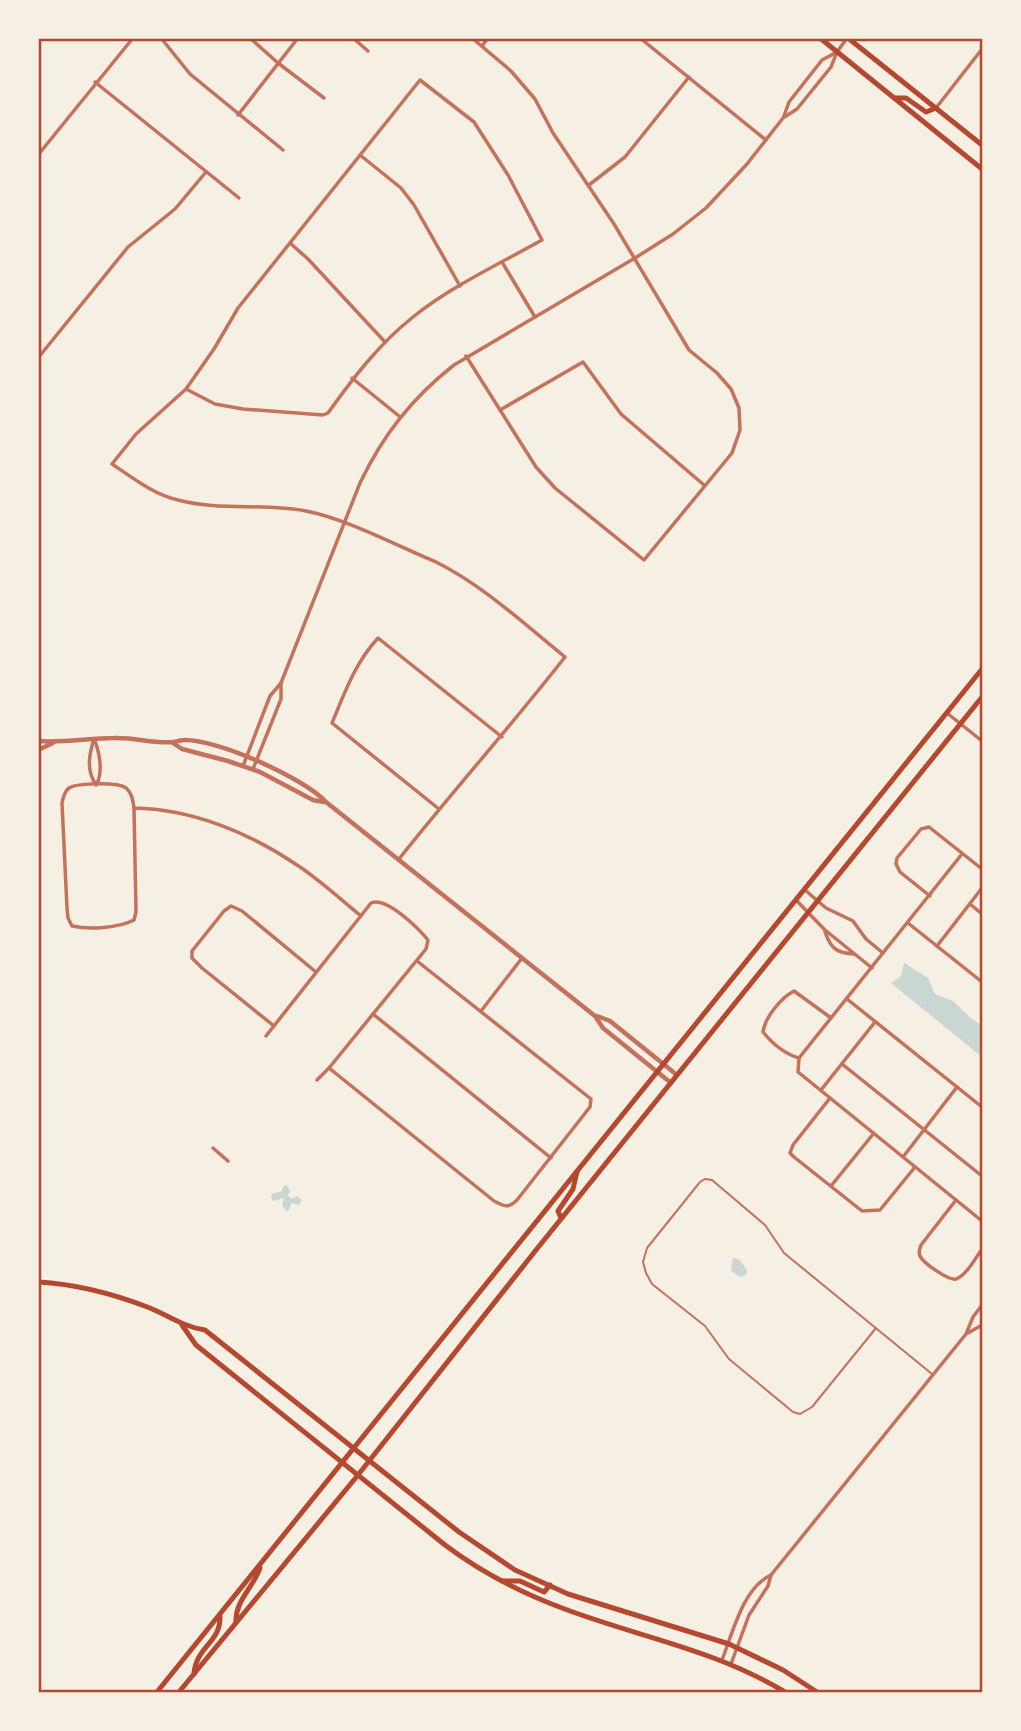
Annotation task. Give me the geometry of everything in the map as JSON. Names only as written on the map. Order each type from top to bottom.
[{"type":"main road","points":[[820,38],[982,169]]},
{"type":"main road","points":[[847,38],[982,145]]},
{"type":"main road","points":[[895,99],[906,99],[926,112],[936,108]]},
{"type":"main road","points":[[157,1692],[982,669]]},
{"type":"main road","points":[[179,1692],[358,1475],[561,1218],[982,697]]},
{"type":"main road","points":[[561,1218],[558,1212],[573,1189],[578,1169]]},
{"type":"main road","points":[[492,1278],[505,1288]]},
{"type":"main road","points":[[38,1282],[106,1293],[150,1308],[182,1325],[205,1330],[369,1461],[475,1543],[515,1570],[587,1600],[737,1647],[783,1670],[817,1692]]},
{"type":"main road","points":[[182,1325],[196,1345],[458,1555],[499,1581],[565,1609],[722,1660],[785,1692]]},
{"type":"main road","points":[[236,1622],[238,1604],[255,1583],[262,1562]]},
{"type":"main road","points":[[499,1581],[520,1581],[544,1592],[550,1586]]},
{"type":"main road","points":[[194,1674],[195,1661],[219,1629],[220,1614]]},
{"type":"street","points":[[38,155],[133,38]]},
{"type":"street","points":[[161,38],[190,75],[283,150]]},
{"type":"street","points":[[250,38],[324,98]]},
{"type":"street","points":[[238,115],[298,38]]},
{"type":"street","points":[[353,38],[368,51]]},
{"type":"street","points":[[466,356],[536,467],[555,488],[644,560],[732,453],[740,430],[739,408],[731,389],[717,373],[689,350],[635,258],[553,133],[535,99],[511,71],[472,38]]},
{"type":"street","points":[[482,46],[488,38]]},
{"type":"street","points":[[640,38],[766,140]]},
{"type":"street","points":[[248,767],[271,696],[281,683],[343,523],[372,457],[399,416],[427,386],[466,356],[635,258],[673,234],[706,208],[766,140],[783,118],[789,102],[822,60],[836,51],[847,38]]},
{"type":"street","points":[[936,108],[982,49]]},
{"type":"street","points":[[783,118],[797,109],[831,67],[836,51]]},
{"type":"street","points":[[589,185],[625,157],[689,77]]},
{"type":"street","points":[[186,389],[215,404],[243,410],[323,415],[328,413],[352,378],[385,342],[414,316],[460,286],[542,240],[509,175],[474,122],[420,80],[238,308],[186,389],[136,433],[112,464],[151,490],[178,500],[212,505],[283,507],[309,512],[343,523],[451,569],[565,657],[502,737],[399,859]]},
{"type":"street","points":[[95,82],[239,198]]},
{"type":"street","points":[[360,155],[401,188],[414,205],[460,286]]},
{"type":"street","points":[[38,358],[128,247],[175,209],[206,172]]},
{"type":"street","points":[[290,243],[385,342]]},
{"type":"street","points":[[502,262],[535,317]]},
{"type":"street","points":[[499,410],[583,362],[621,414],[704,485]]},
{"type":"street","points":[[352,378],[399,416]]},
{"type":"street","points":[[439,809],[332,723],[363,654],[378,638],[502,737]]},
{"type":"street","points":[[248,767],[281,699],[281,683]]},
{"type":"street","points":[[947,713],[982,741]]},
{"type":"street","points":[[38,741],[135,738],[172,743],[192,741],[251,759],[304,783],[595,1016],[603,1028],[671,1083]]},
{"type":"street","points":[[94,739],[89,754],[90,775],[96,785]]},
{"type":"street","points":[[94,739],[100,755],[100,776],[96,785]]},
{"type":"street","points":[[38,750],[54,742]]},
{"type":"street","points":[[172,743],[182,749],[248,767],[313,800],[326,802]]},
{"type":"street","points":[[119,784],[131,794],[134,808],[134,920],[127,924],[80,928],[72,926],[67,908],[62,803],[64,794],[69,788],[76,786],[119,784]]},
{"type":"street","points":[[134,808],[150,808],[201,819],[259,842],[300,866],[361,916]]},
{"type":"street","points":[[930,896],[900,872],[896,863],[897,858],[921,829],[929,827],[982,869]]},
{"type":"street","points":[[962,854],[799,1058],[798,1072],[982,1221]]},
{"type":"street","points":[[937,946],[982,888]]},
{"type":"street","points":[[804,890],[830,910],[853,921],[866,939],[883,953]]},
{"type":"street","points":[[796,900],[825,930],[872,968]]},
{"type":"street","points":[[266,1036],[371,903],[385,902],[421,932],[428,940],[426,949],[317,1080]]},
{"type":"street","points":[[970,904],[982,914]]},
{"type":"street","points":[[274,1026],[202,968],[192,958],[192,951],[231,906],[242,911],[316,972]]},
{"type":"street","points":[[908,923],[982,982]]},
{"type":"street","points":[[825,930],[832,947],[855,954]]},
{"type":"street","points":[[481,1011],[522,958]]},
{"type":"street","points":[[329,1068],[494,1201],[505,1207],[511,1206],[517,1200],[590,1107],[591,1099],[417,961]]},
{"type":"street","points":[[799,1058],[790,1056],[763,1032],[765,1023],[788,994],[794,991],[831,1018]]},
{"type":"street","points":[[847,999],[982,1107]]},
{"type":"street","points":[[373,1014],[551,1158]]},
{"type":"street","points":[[595,1016],[610,1021],[677,1075]]},
{"type":"street","points":[[821,1090],[876,1022]]},
{"type":"street","points":[[842,1063],[982,1176]]},
{"type":"street","points":[[903,1157],[957,1087]]},
{"type":"street","points":[[830,1098],[793,1145],[790,1153],[862,1211],[870,1212],[880,1210],[915,1167]]},
{"type":"street","points":[[831,1186],[874,1133]]},
{"type":"street","points":[[213,1148],[228,1161]]},
{"type":"street","points":[[956,1200],[921,1245],[920,1258],[948,1279],[954,1280],[961,1277],[982,1249]]},
{"type":"street","points":[[731,1664],[749,1615],[768,1586],[771,1575],[966,1334],[982,1305]]},
{"type":"street","points":[[966,1334],[982,1325]]},
{"type":"street","points":[[722,1660],[752,1592],[761,1580],[771,1575]]},
{"type":"lane","points":[[876,1328],[812,1407],[800,1414],[793,1412],[729,1359],[705,1326],[652,1284],[643,1262],[647,1248],[700,1182],[712,1180],[757,1217],[784,1253],[933,1374]]},
{"type":"shaded area","points":[[904,963],[928,978],[935,994],[953,1001],[982,1026],[982,1057],[891,983],[901,976]]},
{"type":"shaded area","points":[[286,1185],[290,1190],[288,1196],[292,1199],[297,1196],[302,1200],[299,1205],[291,1203],[286,1211],[282,1205],[284,1198],[274,1201],[271,1198],[272,1194],[283,1191],[282,1188]]},
{"type":"shaded area","points":[[733,1258],[739,1259],[747,1270],[746,1275],[740,1277],[731,1271]]}]
